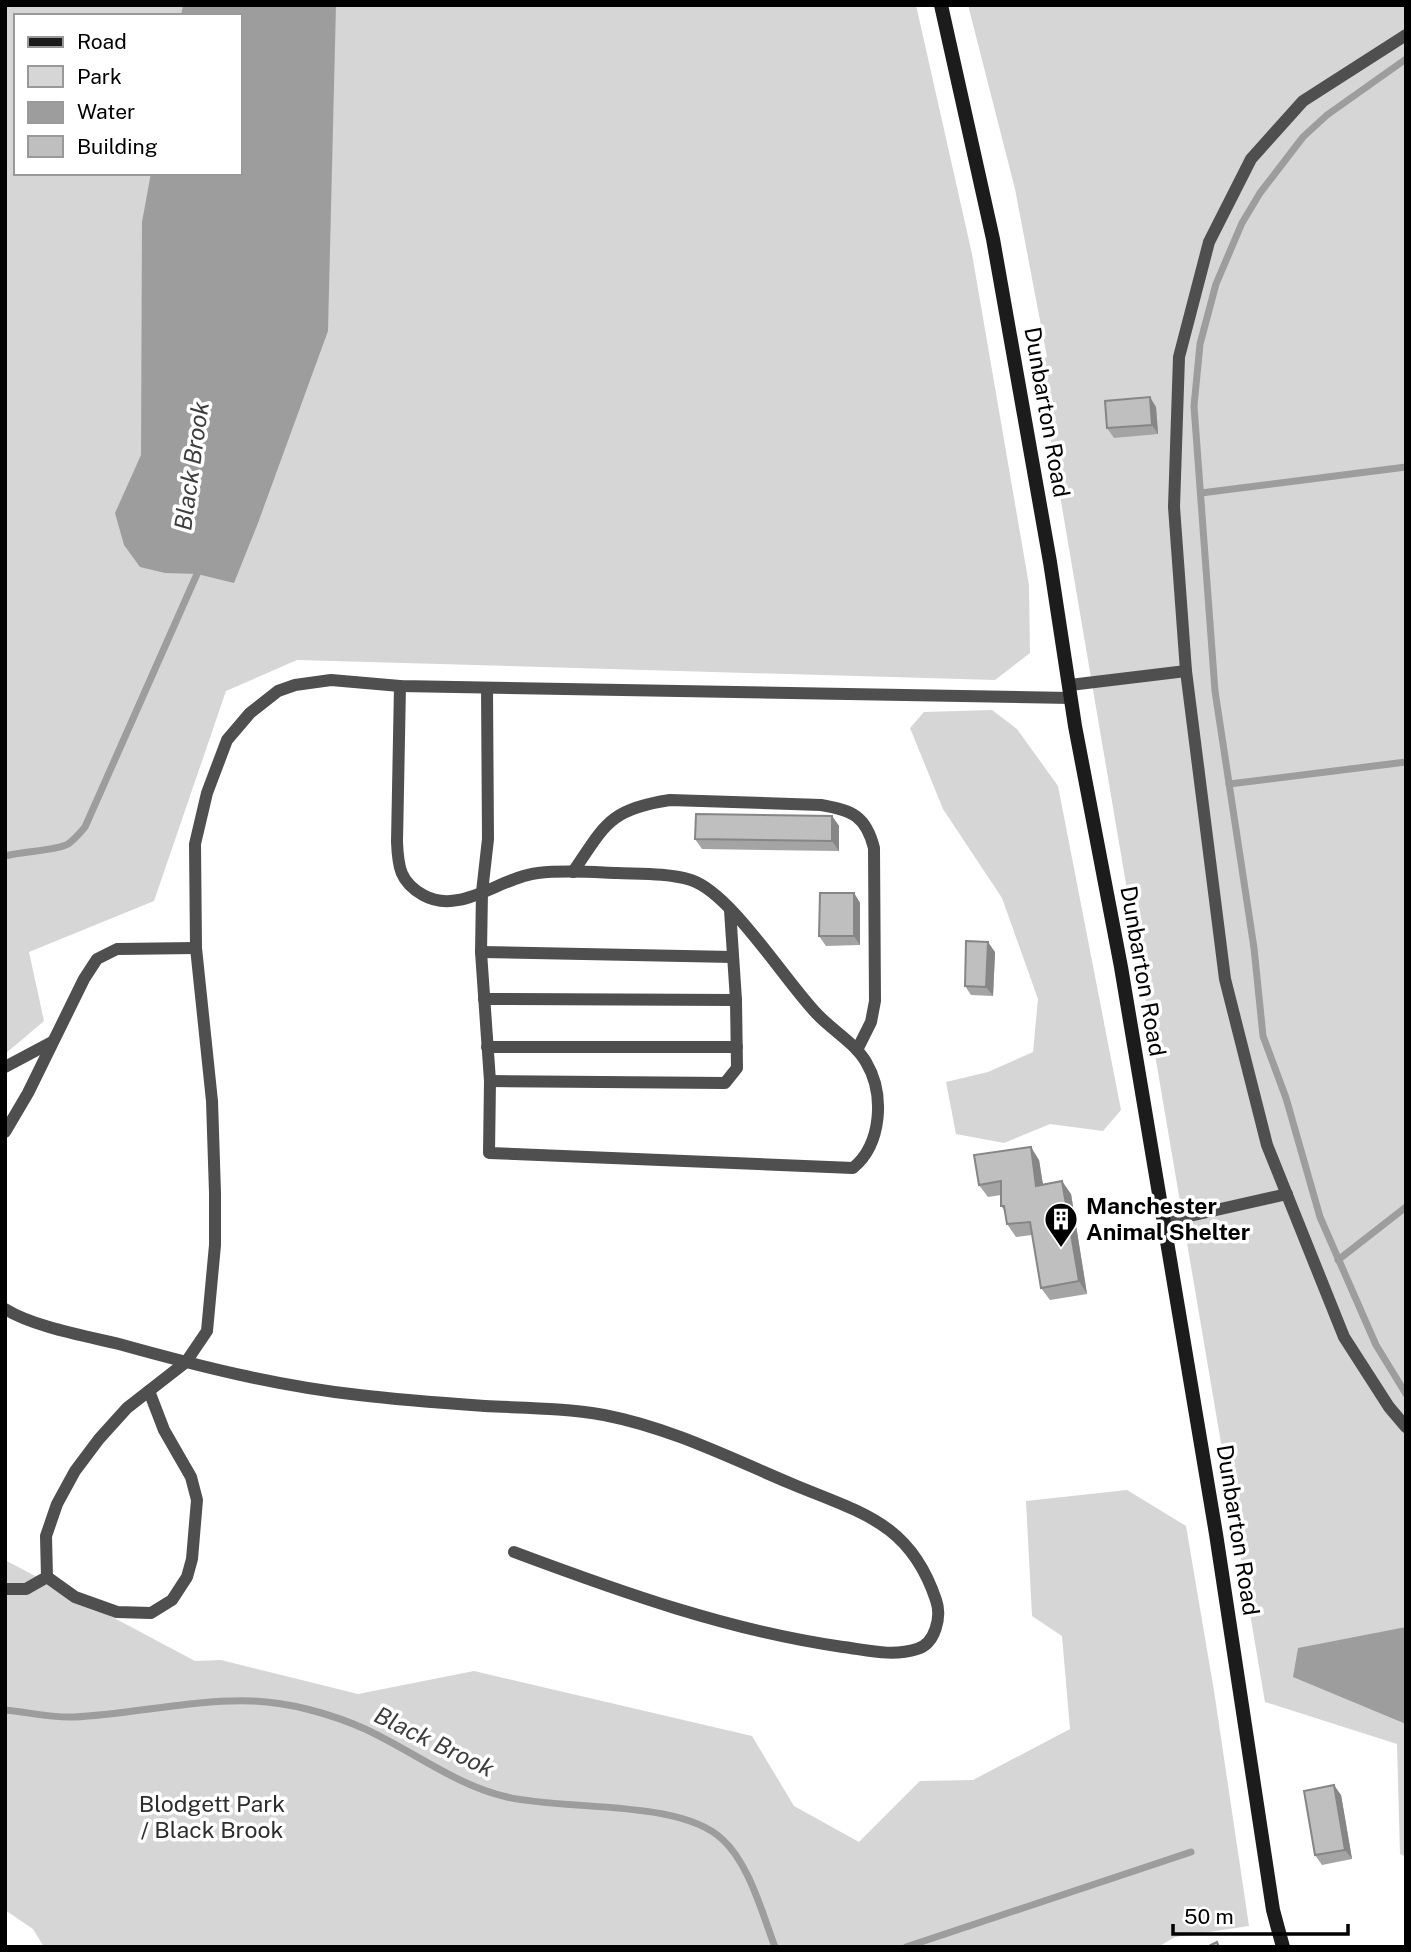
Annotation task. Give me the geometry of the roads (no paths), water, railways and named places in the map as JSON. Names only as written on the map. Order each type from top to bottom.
[{"type":"street","name":"Dunbarton Road","points":[[941,5],[993,239],[1070,692],[1121,967],[1219,1547],[1273,1910],[1283,1947]]},
{"type":"lane","points":[[1406,35],[1303,100],[1251,159],[1209,242],[1179,358],[1174,507],[1186,671],[1225,979],[1267,1145],[1343,1337],[1389,1407],[1406,1427]]},
{"type":"lane","points":[[47,1577],[46,1536],[57,1504],[75,1471],[127,1408],[187,1362],[207,1331],[215,1244],[212,1101],[196,948],[195,844],[207,793],[226,740],[250,713],[278,691],[295,685],[331,680],[400,687],[1070,692],[1186,671]]},
{"type":"lane","points":[[400,687],[398,867],[410,888],[432,900],[454,902],[482,891],[523,875],[573,872],[667,875],[693,881],[712,891],[818,1015],[866,1061],[876,1085],[876,1133],[864,1159],[853,1168],[489,1153],[490,1081],[481,952],[482,891],[488,839],[487,688]]},
{"type":"lane","points":[[573,872],[609,821],[625,810],[649,803],[670,800],[821,805],[843,809],[856,815],[870,832],[874,848],[875,1001],[871,1022],[857,1050]]},
{"type":"lane","points":[[490,1081],[725,1083],[737,1068],[730,909]]},
{"type":"lane","points":[[5,1132],[97,959],[117,949],[196,948]]},
{"type":"lane","points":[[481,952],[733,957]]},
{"type":"lane","points":[[484,999],[736,1000]]},
{"type":"lane","points":[[5,1067],[53,1042]]},
{"type":"lane","points":[[486,1046],[737,1047]]},
{"type":"lane","points":[[1163,1222],[1287,1194]]},
{"type":"lane","points":[[5,1309],[49,1326],[304,1389],[600,1414],[640,1423],[685,1438],[874,1518],[902,1540],[922,1566],[938,1605],[936,1632],[920,1649],[887,1654],[807,1642],[710,1618],[595,1582],[514,1552]]},
{"type":"lane","points":[[47,1577],[75,1597],[117,1612],[151,1613],[172,1600],[187,1577],[192,1559],[197,1500],[191,1477],[164,1430],[149,1391]]},
{"type":"lane","points":[[5,1589],[26,1588],[47,1577]]},
{"type":"water","points":[[183,5],[336,5],[328,331],[234,583],[197,574],[165,573],[140,567],[124,545],[115,513],[141,455],[142,222],[151,175],[242,175],[242,14],[181,14]]},
{"type":"water","points":[[1406,1627],[1406,1724],[1293,1677],[1298,1648]]},
{"type":"waterway","points":[[1406,59],[1327,115],[1303,137],[1260,193],[1242,223],[1216,284],[1200,344],[1194,406],[1215,691],[1254,948],[1263,1036],[1286,1098],[1320,1217],[1376,1345],[1406,1394]]},
{"type":"waterway","points":[[1201,493],[1406,467]]},
{"type":"waterway","name":"Black Brook","points":[[5,856],[63,846],[85,827],[197,574],[198,565]]},
{"type":"waterway","points":[[1229,784],[1406,762]]},
{"type":"waterway","points":[[1338,1260],[1406,1207]]},
{"type":"waterway","name":"Black Brook","points":[[5,1710],[74,1717],[207,1702],[252,1701],[280,1704],[310,1710],[352,1724],[488,1792],[531,1801],[620,1808],[679,1818],[703,1826],[722,1839],[740,1861],[754,1889],[775,1947]]},
{"type":"waterway","points":[[906,1947],[1191,1852]]},
{"type":"place","name":"Manchester Animal Shelter","points":[[1061,1249]]},
{"type":"park label","name":"Blodgett Park / Black Brook","points":[[212,1817]]}]
